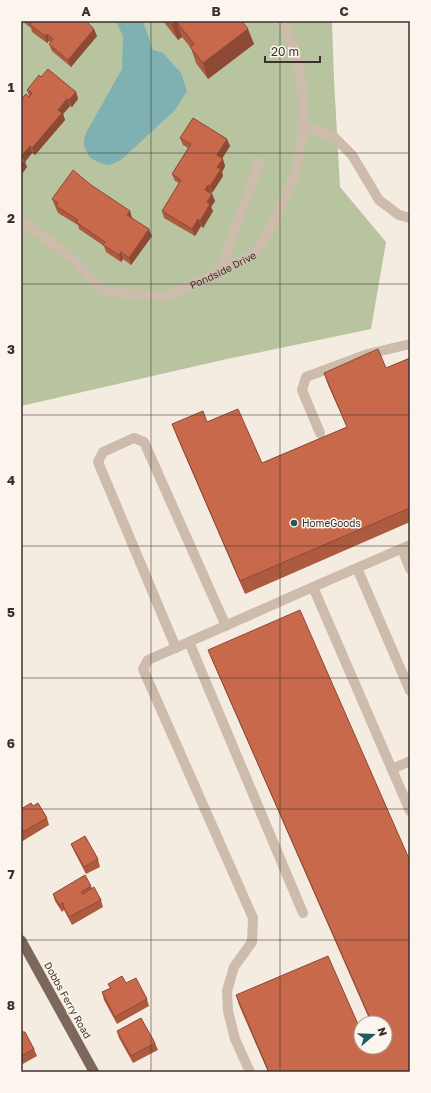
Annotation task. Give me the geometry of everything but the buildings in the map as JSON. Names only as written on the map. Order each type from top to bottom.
[{"type":"main road","name":"Dobbs Ferry Road","points":[[21,940],[94,1072]]},
{"type":"street","name":"Pondside Drive","points":[[21,220],[71,257],[103,291],[165,298],[255,254],[276,217],[295,175],[302,138],[303,101],[299,65],[286,28],[282,21]]},
{"type":"street","points":[[302,126],[333,136],[352,155],[379,200],[399,215],[410,218]]},
{"type":"street","points":[[220,272],[259,162]]},
{"type":"street","points":[[320,434],[302,390],[306,377],[368,354],[410,344]]},
{"type":"street","points":[[176,648],[98,462],[103,452],[134,438],[144,442],[226,626]]},
{"type":"street","points":[[250,1072],[235,1039],[228,1011],[227,991],[234,967],[252,942],[253,918],[143,669],[148,660],[406,547],[410,569]]},
{"type":"street","points":[[357,568],[410,691]]},
{"type":"street","points":[[313,587],[410,809]]},
{"type":"street","points":[[189,642],[303,913]]},
{"type":"street","points":[[392,769],[410,761]]},
{"type":"green space","points":[[21,21],[332,21],[340,187],[386,242],[371,329],[227,359],[21,406]]},
{"type":"water","points":[[116,21],[143,21],[153,50],[163,53],[181,73],[187,91],[175,110],[121,160],[109,165],[102,164],[90,158],[84,146],[84,139],[122,69],[123,36]]},
{"type":"place","name":"HomeGoods","points":[[294,523]]}]
